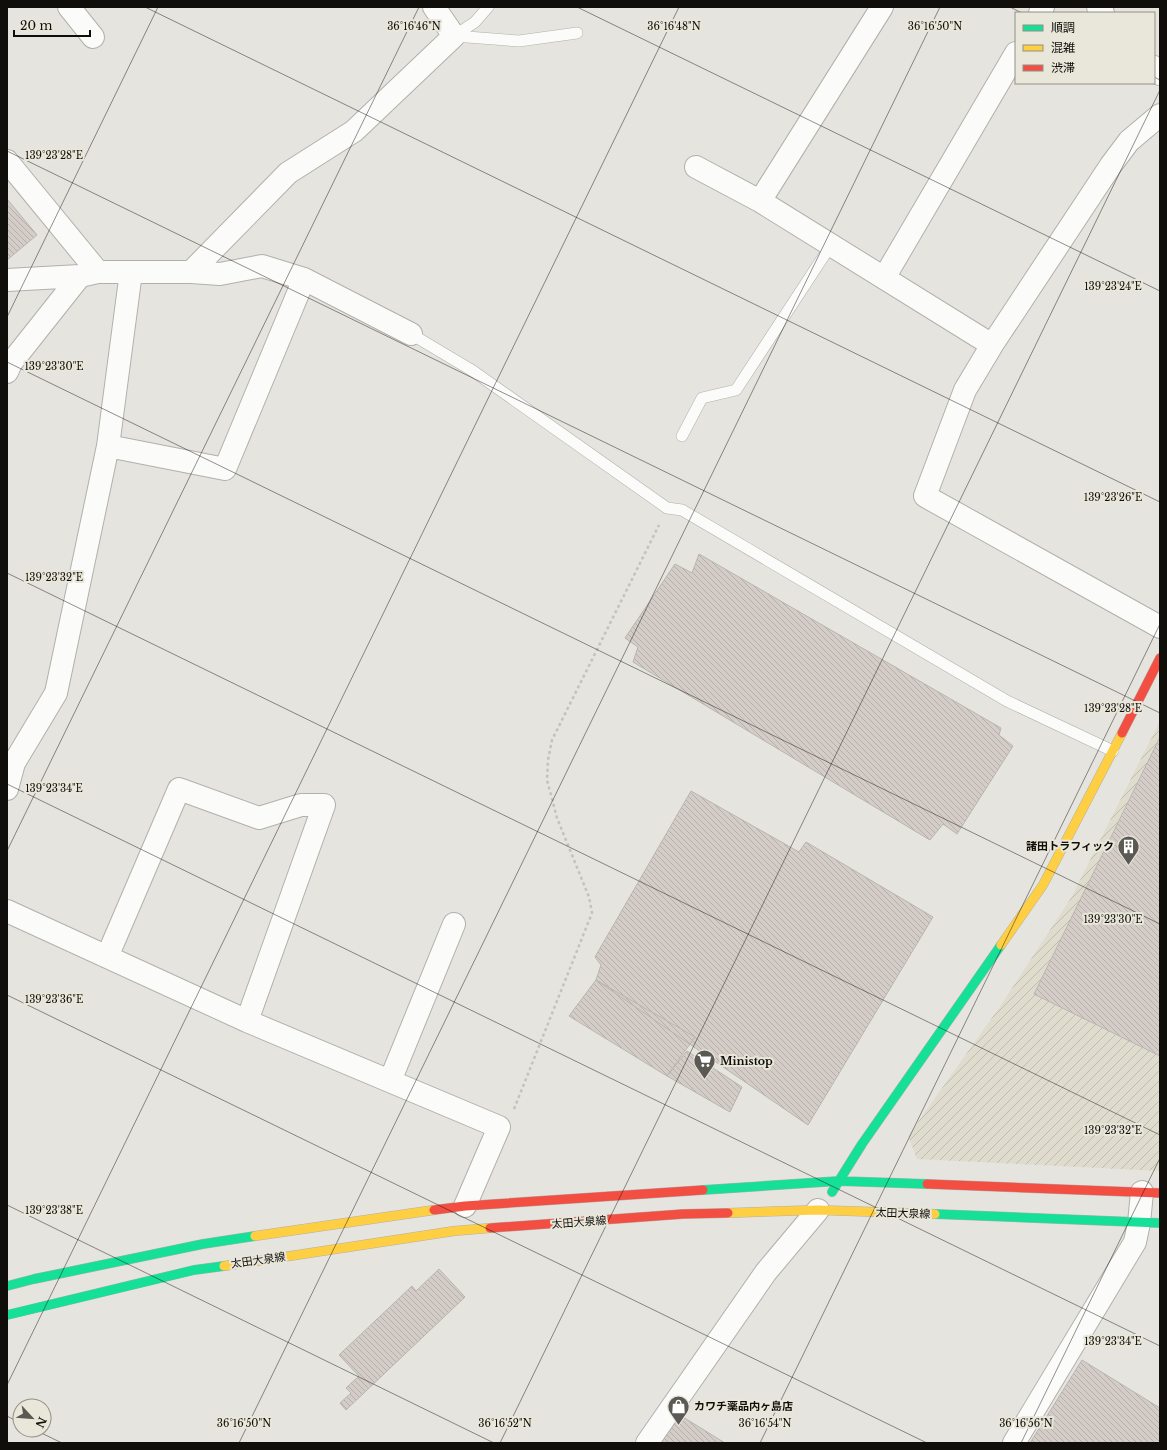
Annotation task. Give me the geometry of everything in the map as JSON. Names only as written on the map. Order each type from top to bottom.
[{"type":"main road","points":[[818,1210],[839,1181],[862,1144],[1043,886],[1160,658]]},
{"type":"main road","points":[[7,1286],[203,1244],[465,1206],[839,1181],[1151,1192]]},
{"type":"main road","name":"太田大泉線","points":[[7,1315],[194,1270],[454,1231],[683,1214],[818,1210],[1150,1223]]},
{"type":"street","points":[[69,7],[93,37]]},
{"type":"street","points":[[191,272],[288,173],[354,131],[454,36],[434,7]]},
{"type":"street","points":[[760,201],[882,7]]},
{"type":"street","points":[[884,278],[1015,55]]},
{"type":"street","points":[[1160,115],[1129,141],[1111,165],[992,345],[965,390],[925,496],[1160,627]]},
{"type":"street","points":[[7,161],[89,274]]},
{"type":"street","points":[[696,167],[760,201],[992,345]]},
{"type":"street","points":[[7,280],[131,272],[191,272],[220,274],[262,266],[304,279],[411,334]]},
{"type":"street","points":[[7,789],[14,763],[56,694],[108,446],[131,272]]},
{"type":"street","points":[[7,372],[10,363],[89,274]]},
{"type":"street","points":[[108,446],[225,469],[304,279]]},
{"type":"street","points":[[108,957],[179,788],[259,818],[301,805],[324,805],[247,1021]]},
{"type":"street","points":[[7,911],[247,1021],[499,1127],[465,1206]]},
{"type":"street","points":[[390,1081],[454,924]]},
{"type":"street","points":[[1014,1443],[1135,1242],[1150,1223],[1151,1192]]},
{"type":"street","points":[[647,1443],[766,1272],[818,1210]]},
{"type":"lane","points":[[454,36],[475,22],[488,7]]},
{"type":"lane","points":[[454,36],[518,41],[577,32]]},
{"type":"lane","points":[[682,436],[702,398],[736,390],[831,245]]},
{"type":"lane","points":[[411,334],[473,371],[667,508],[682,510],[1008,701],[1113,751]]},
{"type":"path","points":[[499,1127],[510,1121],[592,913],[589,897],[557,818],[547,780],[548,760],[552,740],[667,508]]},
{"type":"shaded area","points":[[1160,721],[1160,1171],[917,1159],[908,1136],[1001,1005],[1071,898]]},
{"type":"building","points":[[7,199],[37,235],[7,260]]},
{"type":"building","points":[[699,554],[1001,728],[999,735],[1013,746],[957,834],[943,824],[930,840],[633,662],[638,647],[625,638],[675,564],[692,573]]},
{"type":"building","name":"諸田トラフィック","points":[[1160,737],[1160,1056],[1034,994]]},
{"type":"building","points":[[691,791],[799,852],[806,842],[933,917],[808,1125],[596,980],[601,965],[595,957]]},
{"type":"building","points":[[596,980],[695,1037],[667,1076],[569,1016]]},
{"type":"building","name":"Ministop","points":[[687,1051],[742,1087],[730,1112],[667,1076]]},
{"type":"building","points":[[439,1269],[465,1297],[346,1410],[340,1403],[351,1393],[346,1388],[359,1376],[339,1355],[412,1286],[416,1291]]},
{"type":"building","points":[[1082,1360],[1160,1408],[1160,1443],[1030,1443]]},
{"type":"building","name":"カワチ薬品内ヶ島店","points":[[670,1409],[725,1443],[647,1443]]},
{"type":"traffic: fast","points":[[832,1192],[862,1144],[1001,945]]},
{"type":"traffic: fast","points":[[703,1190],[839,1181],[927,1184]]},
{"type":"traffic: fast","points":[[935,1214],[1160,1223]]},
{"type":"traffic: fast","points":[[7,1286],[203,1244],[255,1236]]},
{"type":"traffic: fast","points":[[7,1315],[194,1270],[224,1266]]},
{"type":"traffic: slow","points":[[1001,945],[1043,885],[1122,733]]},
{"type":"traffic: slow","points":[[255,1236],[434,1210]]},
{"type":"traffic: slow","points":[[728,1213],[818,1210],[935,1214]]},
{"type":"traffic: slow","points":[[224,1266],[454,1231],[490,1228]]},
{"type":"traffic: jam","points":[[1122,733],[1160,658]]},
{"type":"traffic: jam","points":[[927,1184],[1160,1193]]},
{"type":"traffic: jam","points":[[434,1210],[465,1206],[703,1190]]},
{"type":"traffic: jam","points":[[490,1228],[683,1214],[728,1213]]},
{"type":"place","name":"諸田トラフィック","points":[[1129,866]]},
{"type":"place","name":"Ministop","points":[[705,1080]]},
{"type":"place","name":"カワチ薬品内ヶ島店","points":[[678,1426]]}]
